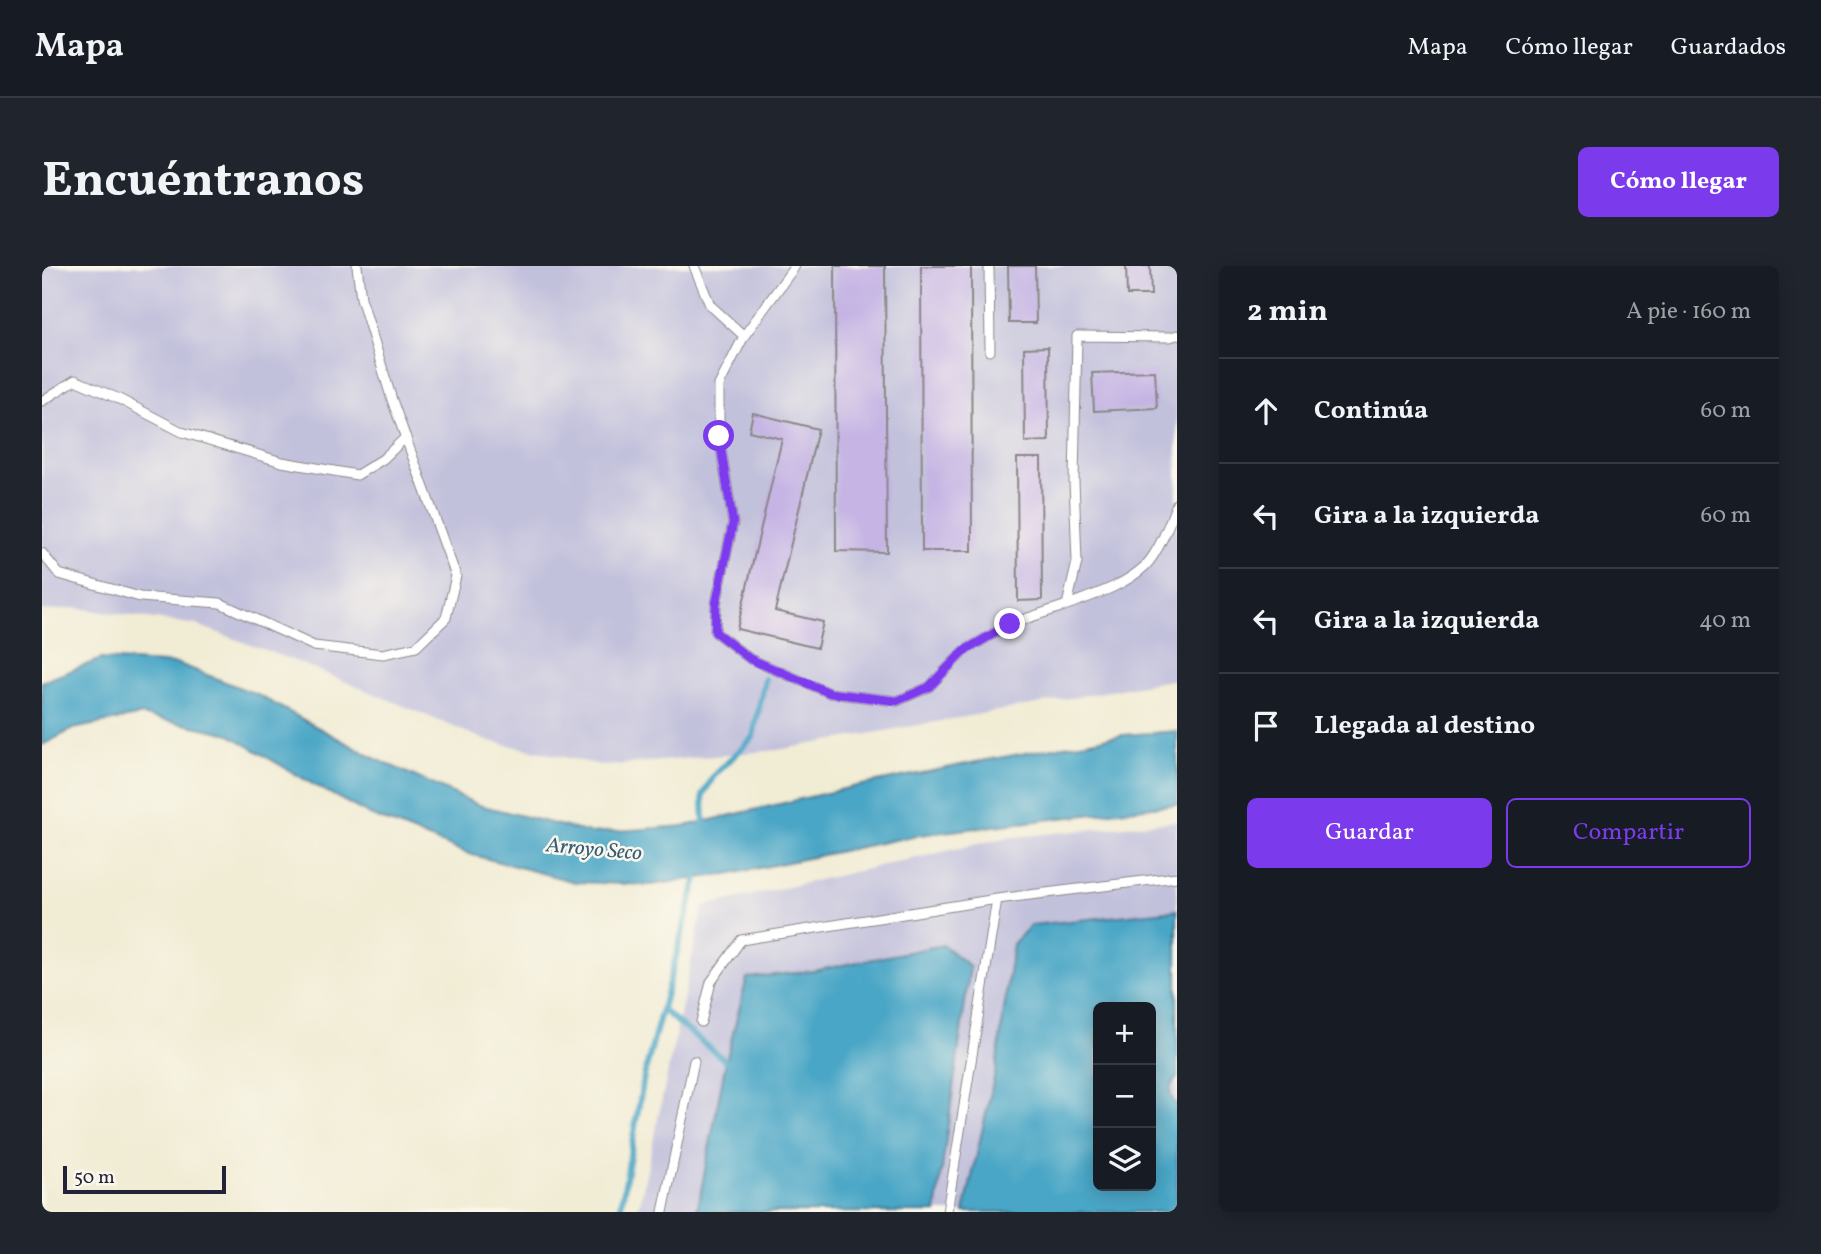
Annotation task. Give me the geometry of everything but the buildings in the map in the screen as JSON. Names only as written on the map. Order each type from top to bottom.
[{"type":"lane","points":[[42,553],[59,574],[140,597],[220,603],[314,646],[383,654],[416,647],[446,618],[456,576],[392,400],[361,298],[357,266]]},
{"type":"lane","points":[[694,266],[710,305],[744,336]]},
{"type":"lane","points":[[795,266],[744,336],[719,385],[719,436],[733,523],[716,604],[715,632],[750,659],[830,693],[897,701],[929,687],[964,651],[1010,624],[1110,589],[1146,565],[1165,533],[1177,503]]},
{"type":"lane","points":[[989,266],[990,351]]},
{"type":"lane","points":[[1067,605],[1077,562],[1074,481],[1077,335],[1177,335]]},
{"type":"lane","points":[[42,401],[75,380],[119,399],[182,432],[282,463],[357,475],[383,459],[406,437]]},
{"type":"lane","points":[[701,1022],[711,982],[741,940],[997,899],[1177,877]]},
{"type":"lane","points":[[947,1212],[997,899]]},
{"type":"lane","points":[[663,1212],[695,1061]]},
{"type":"shaded area","points":[[42,266],[1177,266],[1177,679],[778,750],[605,766],[485,740],[305,665],[197,625],[76,608],[42,611]]},
{"type":"shaded area","points":[[1177,821],[1177,1212],[638,1212],[703,906],[1004,838]]},
{"type":"water","name":"Arroyo Seco","points":[[101,659],[179,664],[256,694],[376,759],[479,805],[590,833],[685,826],[852,787],[976,762],[1123,735],[1177,731],[1177,804],[919,835],[740,872],[650,885],[575,882],[469,854],[370,815],[226,733],[141,715],[73,729],[42,745],[42,682]]},
{"type":"water","points":[[1177,910],[1177,1078],[1170,1092],[1177,1105],[1177,1212],[964,1212],[996,1069],[1013,944],[1031,925]]},
{"type":"water","points":[[943,945],[970,967],[936,1212],[697,1212],[726,1061],[747,978],[813,971]]},
{"type":"waterway","points":[[704,828],[703,795],[713,777],[753,737],[765,679]]},
{"type":"waterway","points":[[620,1212],[644,1076],[699,870]]},
{"type":"waterway","points":[[661,1009],[726,1061]]},
{"type":"route","points":[[719,436],[733,523],[716,604],[715,632],[750,659],[830,693],[897,701],[929,687],[964,651],[1010,624]]}]
